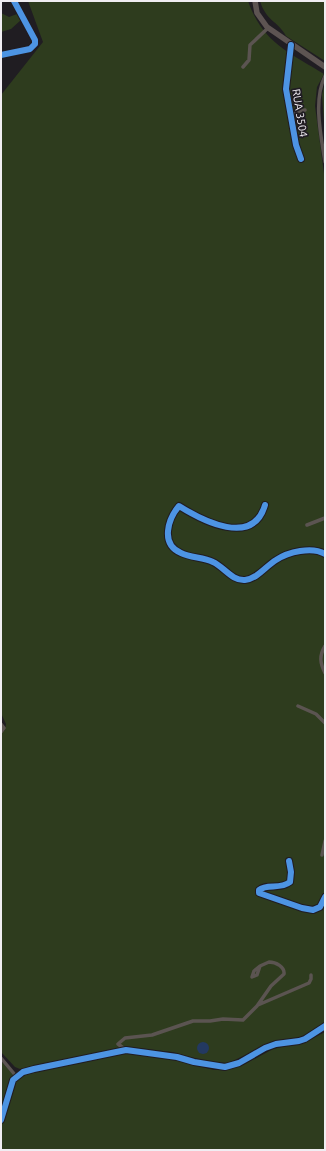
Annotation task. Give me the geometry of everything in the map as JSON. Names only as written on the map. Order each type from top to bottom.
[{"type":"main road","points":[[255,1],[260,18],[268,28],[325,67]]},
{"type":"street","points":[[1,55],[30,49],[35,44],[14,1]]},
{"type":"street","points":[[243,67],[249,60],[250,45],[268,28]]},
{"type":"street","name":"RUA 3504","points":[[291,45],[286,81],[297,150],[301,159]]},
{"type":"street","points":[[325,76],[320,88],[318,103],[325,162]]},
{"type":"street","points":[[290,113],[305,110]]},
{"type":"street","points":[[265,505],[263,511],[253,524],[239,528],[214,524],[190,514],[179,506],[168,527],[171,543],[181,553],[212,561],[234,577],[246,580],[253,577],[281,557],[309,549],[314,549],[325,554]]},
{"type":"street","points":[[307,525],[325,518]]},
{"type":"street","points":[[325,646],[321,654],[321,662],[325,673]]},
{"type":"street","points":[[298,706],[316,714],[325,722]]},
{"type":"street","points":[[1,724],[4,728],[1,732]]},
{"type":"street","points":[[322,855],[325,842]]},
{"type":"street","points":[[289,861],[292,872],[290,882],[281,887],[263,887],[259,890],[259,893],[310,910],[320,907],[325,897]]},
{"type":"street","points":[[126,1050],[118,1044],[125,1038],[152,1035],[193,1020],[210,1021],[224,1019],[242,1021],[257,1006],[271,986],[284,976],[285,972],[281,966],[272,962],[260,966]]},
{"type":"street","points":[[257,1006],[309,983],[311,979],[310,975]]},
{"type":"street","points":[[1,1120],[13,1080],[16,1076],[34,1069],[126,1050],[177,1057],[194,1062],[225,1067],[240,1063],[265,1048],[276,1044],[299,1041],[325,1026]]},
{"type":"street","points":[[1,1058],[16,1076]]},
{"type":"green space","points":[[28,1],[248,1],[261,27],[269,37],[288,52],[324,74],[317,87],[315,106],[325,181],[325,1023],[301,1037],[274,1042],[228,1063],[210,1062],[172,1052],[129,1047],[20,1069],[15,1067],[1,1052],[1,733],[5,730],[6,724],[1,713],[1,95],[43,42]]},
{"type":"green space","points":[[260,1],[325,1],[325,61],[286,36],[265,13]]},
{"type":"green space","points":[[1,13],[9,17],[17,14],[21,20],[11,29],[1,32]]},
{"type":"green space","points":[[325,82],[325,136],[322,95]]},
{"type":"green space","points":[[325,1032],[325,1150],[1,1150],[1,1061],[18,1077],[70,1063],[123,1053],[171,1059],[214,1070],[225,1070],[245,1064],[273,1049],[308,1041]]},
{"type":"water","points":[[203,1042],[207,1044],[209,1048],[207,1052],[203,1054],[199,1052],[197,1048],[199,1044]]},
{"type":"cycle path","points":[[1,55],[30,49],[35,44],[35,40],[14,1]]},
{"type":"cycle path","points":[[291,45],[286,89],[296,145],[301,159]]},
{"type":"cycle path","points":[[265,505],[259,518],[250,525],[239,528],[226,527],[214,523],[179,506],[169,524],[168,538],[170,544],[174,549],[181,553],[205,559],[217,564],[232,576],[240,580],[254,577],[276,560],[293,552],[314,550],[325,554]]},
{"type":"cycle path","points":[[289,861],[291,872],[290,882],[282,886],[262,888],[259,890],[259,893],[302,908],[313,910],[320,907],[325,897]]},
{"type":"cycle path","points":[[1,1120],[13,1080],[23,1072],[126,1050],[177,1057],[194,1062],[225,1067],[239,1063],[265,1048],[276,1044],[305,1039],[325,1026]]}]
